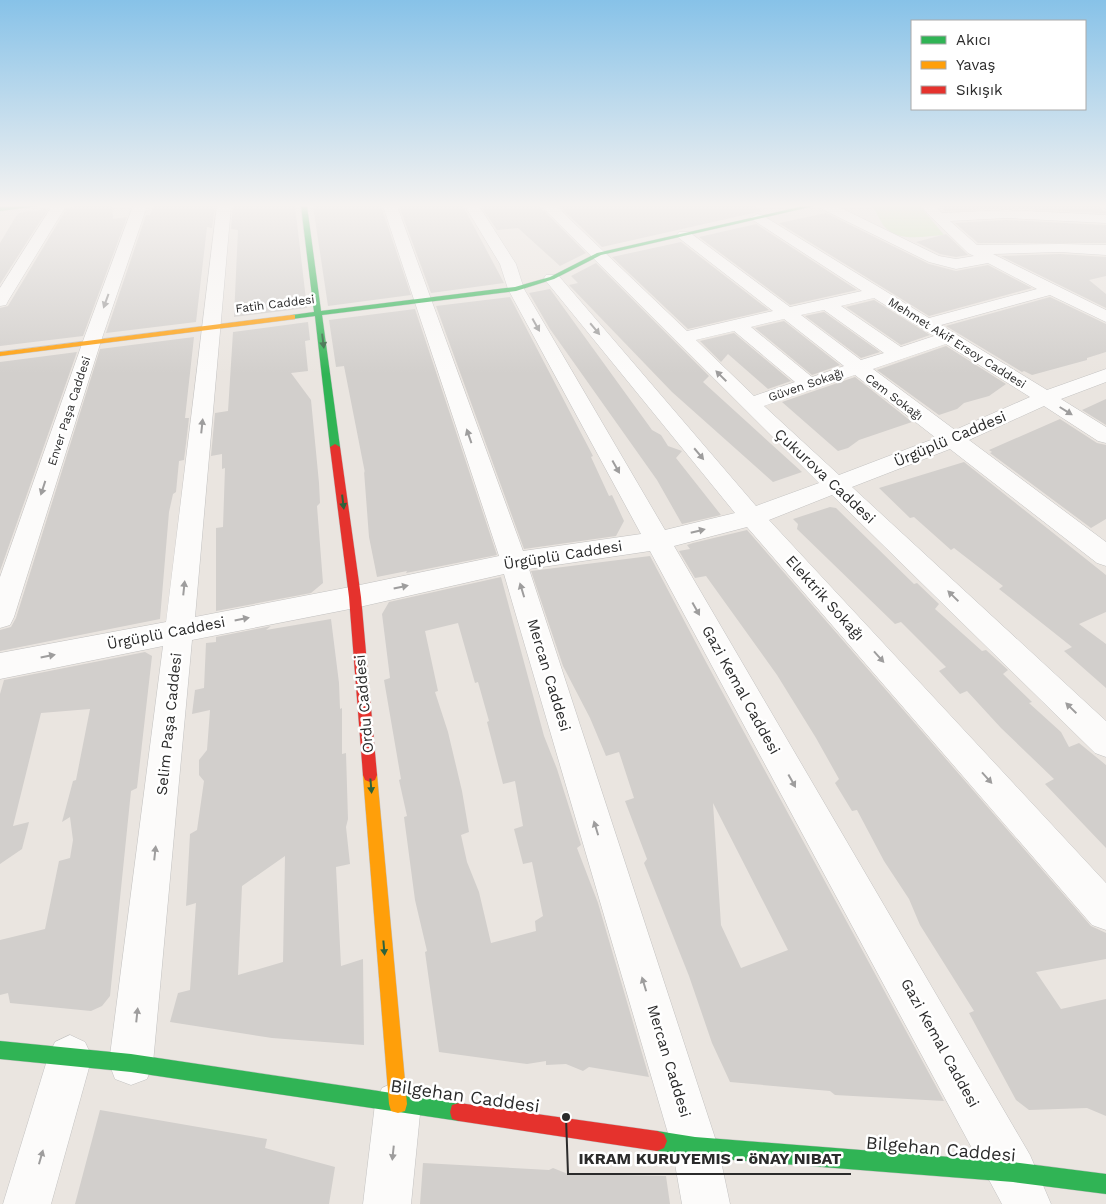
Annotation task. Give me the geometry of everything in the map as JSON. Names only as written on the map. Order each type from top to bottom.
[{"type":"street","points":[[0,301],[24,262]]},
{"type":"street","name":"Enver Paşa Caddesi","points":[[0,616],[120,262]]},
{"type":"street","name":"Selim Paşa Caddesi","points":[[132,1063],[219,262]]},
{"type":"street","name":"Ordu Caddesi","points":[[312,262],[355,597],[398,1104],[388,1204]]},
{"type":"street","name":"Mercan Caddesi","points":[[409,262],[514,562],[695,1147],[706,1204]]},
{"type":"street","name":"Gazi Kemal Caddesi","points":[[507,262],[516,289],[1020,1188]]},
{"type":"street","name":"Fatih Caddesi","points":[[0,354],[421,299],[516,289],[552,278],[583,262]]},
{"type":"street","name":"Çukurova Caddesi","points":[[607,262],[750,404],[1106,742]]},
{"type":"street","name":"Cem Sokağı","points":[[720,262],[856,368],[1106,556]]},
{"type":"street","name":"Mehmet Akif Ersoy Caddesi","points":[[837,262],[927,324],[1106,436]]},
{"type":"street","points":[[948,262],[956,264],[967,262]]},
{"type":"street","points":[[993,262],[1106,317]]},
{"type":"street","name":"Elektrik Sokağı","points":[[552,278],[752,517],[1106,911]]},
{"type":"street","points":[[927,324],[1050,290]]},
{"type":"street","points":[[682,338],[878,292]]},
{"type":"street","points":[[827,304],[897,353]]},
{"type":"street","points":[[738,325],[810,384]]},
{"type":"street","name":"Güven Sokağı","points":[[750,404],[949,337]]},
{"type":"street","name":"Ürgüplü Caddesi","points":[[0,666],[355,597],[514,562],[658,541],[752,517],[952,440],[1045,398],[1106,374]]},
{"type":"street","name":"Bilgehan Caddesi","points":[[0,1050],[132,1063],[695,1147],[1020,1188],[1106,1184]]},
{"type":"street","points":[[27,1204],[70,1057]]},
{"type":"building","points":[[0,262],[14,262],[0,284]]},
{"type":"building","points":[[34,262],[110,262],[83,336],[0,346],[0,308],[8,306]]},
{"type":"building","points":[[130,262],[203,262],[196,322],[106,333]]},
{"type":"building","points":[[237,262],[302,262],[307,308],[234,317]]},
{"type":"building","points":[[321,262],[400,262],[411,295],[328,306]]},
{"type":"building","points":[[420,262],[493,262],[504,283],[431,293]]},
{"type":"building","points":[[556,262],[568,262],[560,266]]},
{"type":"building","points":[[617,262],[707,262],[769,310],[688,329]]},
{"type":"building","points":[[733,262],[814,262],[857,290],[790,305]]},
{"type":"building","points":[[842,262],[925,262],[956,271],[988,265],[1032,288],[929,316]]},
{"type":"building","points":[[1013,262],[1106,262],[1106,276],[1089,280],[1106,294],[1106,308]]},
{"type":"building","points":[[596,263],[709,376],[703,382],[802,472],[773,482],[672,392],[569,285],[578,283],[571,276]]},
{"type":"building","points":[[550,289],[652,430],[661,435],[668,446],[682,451],[676,458],[721,515],[682,524],[657,480],[550,329],[529,293]]},
{"type":"building","points":[[510,297],[593,456],[591,457],[609,496],[612,495],[624,521],[616,536],[524,549],[436,306]]},
{"type":"building","points":[[1050,297],[1106,324],[1106,352],[1087,358],[1087,360],[1032,375],[1024,371],[1022,372],[946,326]]},
{"type":"building","points":[[874,300],[930,335],[901,345],[846,307]]},
{"type":"building","points":[[415,309],[497,555],[377,577],[369,537],[364,471],[365,473],[344,366],[336,367],[329,320]]},
{"type":"building","points":[[824,312],[880,352],[861,358],[805,316]]},
{"type":"building","points":[[784,321],[840,365],[812,375],[755,328]]},
{"type":"building","points":[[308,322],[310,340],[305,341],[308,371],[291,373],[311,400],[319,483],[320,503],[317,506],[323,583],[311,593],[216,611],[216,528],[223,527],[225,468],[222,469],[222,454],[211,456],[215,413],[228,411],[233,332]]},
{"type":"building","points":[[734,333],[791,381],[768,389],[728,354],[721,362],[700,341]]},
{"type":"building","points":[[194,337],[185,418],[189,418],[184,460],[179,461],[176,492],[173,494],[169,512],[160,619],[0,651],[0,630],[11,627],[16,618],[100,349]]},
{"type":"building","points":[[946,346],[1006,384],[989,396],[964,403],[957,409],[939,415],[877,370]]},
{"type":"building","points":[[77,352],[0,571],[0,362]]},
{"type":"building","points":[[855,377],[912,422],[859,440],[848,448],[838,451],[782,402]]},
{"type":"building","points":[[1106,399],[1106,425],[1082,410]]},
{"type":"building","points":[[1060,419],[1097,443],[1106,445],[1106,519],[1091,528],[990,453],[992,452],[989,450]]},
{"type":"building","points":[[964,462],[1106,575],[1106,612],[1079,624],[1106,644],[1106,688],[1064,651],[1072,647],[999,589],[1003,586],[954,548],[951,550],[914,517],[910,518],[879,488]]},
{"type":"building","points":[[830,507],[836,508],[914,584],[917,583],[939,604],[935,609],[982,651],[986,650],[1008,670],[1003,674],[1032,702],[1029,703],[1061,732],[1069,747],[1079,743],[1106,765],[1106,848],[1045,784],[1054,779],[1001,728],[967,691],[960,694],[939,671],[946,667],[901,622],[895,624],[797,529],[798,524],[793,519]]},
{"type":"building","points":[[747,530],[1091,926],[1106,933],[1106,959],[1036,972],[1061,1009],[1106,999],[1106,1116],[1087,1108],[1029,1110],[1016,1100],[969,1013],[974,1011],[920,925],[909,899],[884,861],[857,810],[852,811],[835,783],[839,779],[816,738],[777,675],[706,576],[695,578],[679,551],[690,549],[687,545],[693,543]]},
{"type":"building","points":[[650,556],[944,1101],[835,1095],[830,1091],[730,1082],[712,1043],[689,976],[644,863],[647,859],[625,801],[634,798],[619,752],[606,756],[590,718],[563,666],[531,571]],"holes":[[[713,803],[788,950],[741,968],[721,925]]]},
{"type":"building","points":[[501,577],[544,736],[557,769],[581,845],[577,848],[598,903],[649,1077],[589,1067],[583,1071],[566,1064],[546,1065],[546,1061],[527,1064],[439,1052],[425,952],[427,951],[415,900],[404,817],[407,816],[399,780],[401,779],[384,680],[390,678],[382,614],[389,602]],"holes":[[[458,623],[475,683],[478,682],[489,721],[487,722],[503,784],[515,781],[523,826],[514,829],[523,864],[532,862],[543,916],[535,921],[536,931],[491,943],[479,892],[467,862],[461,835],[469,832],[462,791],[448,732],[435,692],[438,691],[425,631]]]},
{"type":"building","points":[[331,619],[339,683],[340,709],[342,708],[342,754],[346,753],[348,819],[346,827],[350,864],[336,867],[341,966],[363,959],[364,1045],[272,1038],[170,1022],[178,993],[190,990],[196,903],[186,906],[190,834],[197,830],[204,781],[199,775],[199,760],[207,750],[210,710],[192,714],[195,690],[204,688],[206,643],[216,642],[216,637],[271,626],[266,630]],"holes":[[[285,856],[283,962],[238,975],[242,886]]]},
{"type":"building","points":[[145,652],[152,656],[137,788],[131,791],[110,996],[102,1006],[91,1011],[10,1003],[8,993],[0,995],[0,940],[45,929],[59,861],[70,858],[73,840],[70,817],[62,822],[73,781],[76,780],[90,709],[41,713],[13,826],[29,822],[22,849],[0,864],[0,694],[4,680]]},
{"type":"building","points":[[100,1110],[267,1139],[265,1148],[335,1167],[329,1204],[75,1204]]},
{"type":"building","points":[[423,1163],[549,1170],[553,1168],[568,1174],[666,1176],[670,1204],[420,1204]]},
{"type":"traffic: fast","points":[[311,262],[335,447]]},
{"type":"traffic: fast","points":[[292,317],[516,289],[552,278],[583,262]]},
{"type":"traffic: fast","points":[[0,1050],[131,1063],[459,1112]]},
{"type":"traffic: fast","points":[[657,1141],[695,1147],[1013,1172],[1106,1184]]},
{"type":"traffic: slow","points":[[0,354],[292,317]]},
{"type":"traffic: slow","points":[[370,775],[398,1104]]},
{"type":"traffic: jam","points":[[335,447],[355,597],[370,775]]},
{"type":"traffic: jam","points":[[459,1112],[657,1141]]},
{"type":"place","name":"IKRAM KURUYEMIS - öNAY NIBAT","points":[[566,1117]]}]
